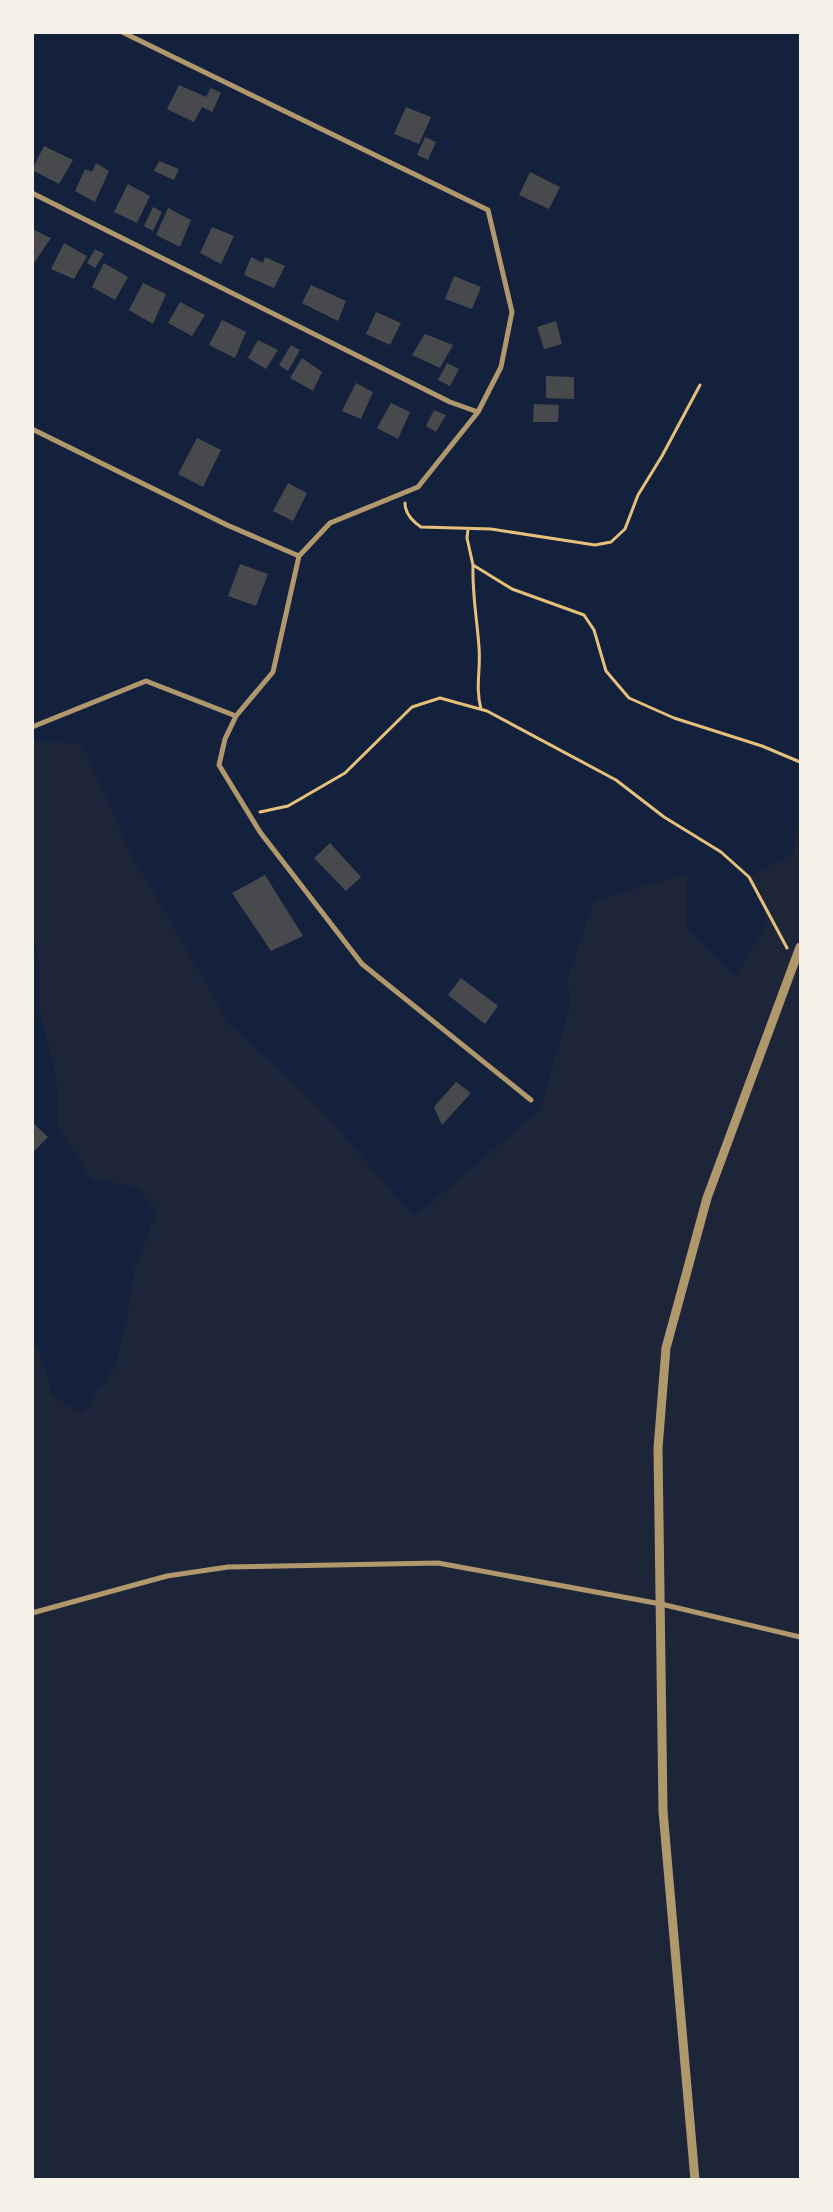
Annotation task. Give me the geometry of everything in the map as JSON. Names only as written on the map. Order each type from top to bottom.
[{"type":"street","points":[[122,32],[488,210],[512,312],[501,367],[478,412],[456,444],[418,487],[330,523],[299,556],[273,672],[236,716],[225,739],[219,765],[260,832],[362,964],[531,1100]]},
{"type":"street","points":[[32,193],[450,402],[478,412]]},
{"type":"street","points":[[32,429],[228,525],[299,556]]},
{"type":"street","points":[[32,727],[146,682],[236,716]]},
{"type":"street","points":[[695,2180],[663,1811],[658,1448],[666,1348],[706,1198],[800,948]]},
{"type":"street","points":[[32,1612],[167,1576],[228,1567],[438,1563],[661,1604],[800,1637]]},
{"type":"path","points":[[405,493],[405,511],[414,522],[421,526],[491,529],[595,545],[611,542],[625,529],[638,496],[667,448],[700,385]]},
{"type":"path","points":[[468,529],[467,538],[473,565],[472,593],[480,649],[477,691],[481,709]]},
{"type":"path","points":[[473,565],[512,589],[584,614],[594,630],[606,671],[629,698],[674,718],[762,746],[800,762]]},
{"type":"path","points":[[250,814],[288,806],[345,773],[412,707],[440,698],[481,709],[513,724],[616,780],[664,816],[721,852],[749,877],[794,963]]},
{"type":"shaded area","points":[[37,741],[82,744],[132,855],[230,1024],[321,1110],[414,1217],[540,1110],[571,1003],[567,980],[594,900],[687,874],[687,929],[736,976],[768,920],[749,877],[792,854],[800,820],[800,2179],[33,2179],[32,1343],[40,1352],[53,1396],[83,1413],[115,1366],[129,1307],[134,1269],[157,1211],[136,1187],[92,1180],[59,1129],[56,1075],[39,1008],[39,967],[33,930],[33,743]]},
{"type":"building","points":[[179,85],[206,97],[211,88],[221,93],[212,112],[202,107],[194,122],[167,109]]},
{"type":"building","points":[[406,107],[431,117],[419,144],[394,134]]},
{"type":"building","points":[[425,137],[436,142],[428,160],[417,155]]},
{"type":"building","points":[[44,146],[73,160],[59,184],[32,170]]},
{"type":"building","points":[[159,161],[179,169],[174,180],[154,171]]},
{"type":"building","points":[[96,163],[109,171],[95,202],[75,191],[85,169],[92,172]]},
{"type":"building","points":[[530,172],[560,187],[549,209],[519,195]]},
{"type":"building","points":[[128,184],[150,196],[137,223],[114,212]]},
{"type":"building","points":[[153,207],[162,212],[153,231],[144,226]]},
{"type":"building","points":[[168,208],[191,220],[180,247],[156,235]]},
{"type":"building","points":[[212,227],[234,236],[221,264],[200,253]]},
{"type":"building","points":[[32,229],[51,238],[32,266]]},
{"type":"building","points":[[64,243],[87,256],[74,279],[51,269]]},
{"type":"building","points":[[95,249],[104,254],[95,268],[87,263]]},
{"type":"building","points":[[251,257],[263,263],[265,257],[285,266],[274,288],[244,275]]},
{"type":"building","points":[[104,263],[128,277],[115,300],[92,287]]},
{"type":"building","points":[[454,276],[481,287],[472,309],[445,299]]},
{"type":"building","points":[[143,283],[166,294],[153,324],[129,310]]},
{"type":"building","points":[[311,285],[346,301],[338,321],[302,303]]},
{"type":"building","points":[[180,302],[205,315],[192,336],[168,323]]},
{"type":"building","points":[[376,312],[401,323],[390,345],[366,334]]},
{"type":"building","points":[[222,320],[246,332],[235,358],[209,345]]},
{"type":"building","points":[[556,321],[562,344],[544,349],[537,327]]},
{"type":"building","points":[[425,334],[453,345],[440,368],[412,355]]},
{"type":"building","points":[[258,340],[278,350],[266,369],[248,358]]},
{"type":"building","points":[[291,345],[300,350],[288,371],[279,365]]},
{"type":"building","points":[[302,358],[322,372],[313,391],[290,378]]},
{"type":"building","points":[[447,363],[459,369],[450,386],[438,380]]},
{"type":"building","points":[[546,376],[574,377],[574,399],[546,398]]},
{"type":"building","points":[[356,383],[373,392],[361,419],[342,411]]},
{"type":"building","points":[[391,403],[410,412],[398,439],[377,428]]},
{"type":"building","points":[[534,404],[559,405],[558,422],[533,422]]},
{"type":"building","points":[[434,410],[446,415],[436,432],[426,426]]},
{"type":"building","points":[[197,438],[221,450],[203,487],[178,474]]},
{"type":"building","points":[[288,483],[307,493],[293,521],[273,511]]},
{"type":"building","points":[[240,564],[268,574],[256,606],[228,596]]},
{"type":"building","points":[[330,843],[361,877],[346,891],[314,858]]},
{"type":"building","points":[[265,875],[303,936],[271,951],[232,893]]},
{"type":"building","points":[[461,978],[498,1006],[485,1024],[448,995]]},
{"type":"building","points":[[456,1082],[471,1093],[442,1125],[434,1107]]},
{"type":"building","points":[[32,1122],[48,1137],[32,1153]]}]
